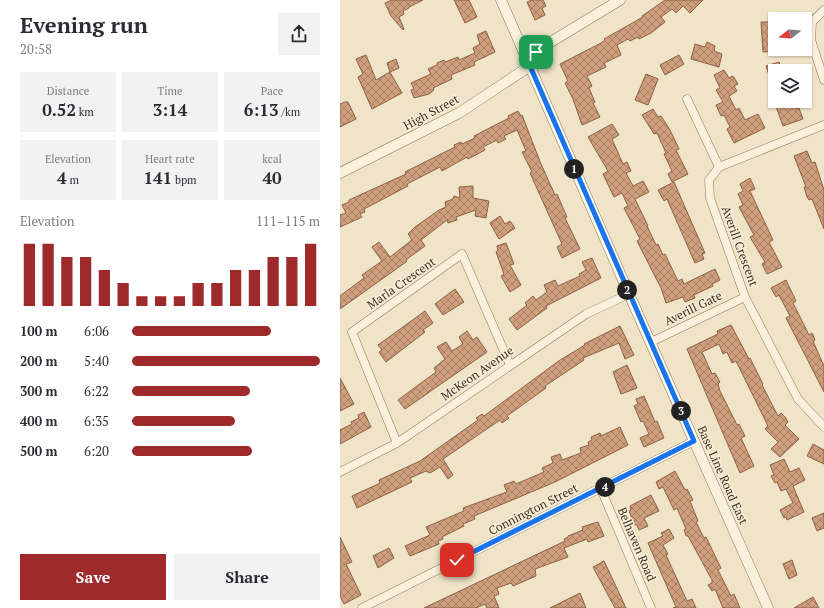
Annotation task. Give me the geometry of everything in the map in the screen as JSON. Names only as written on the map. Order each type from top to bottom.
[{"type":"street","name":"Base Line Road East","points":[[502,0],[629,294],[768,608]]},
{"type":"street","name":"High Street","points":[[340,173],[459,113],[528,62],[620,0]]},
{"type":"street","points":[[824,10],[812,22],[811,40],[824,80]]},
{"type":"street","points":[[687,100],[719,167],[824,125]]},
{"type":"street","name":"Averill Crescent","points":[[719,167],[709,180],[710,198],[745,297],[798,399],[824,427]]},
{"type":"street","name":"Marla Crescent","points":[[397,443],[352,332],[462,254],[510,365]]},
{"type":"street","name":"McKeon Avenue","points":[[340,472],[397,443],[586,314],[629,294]]},
{"type":"street","name":"Averill Gate","points":[[651,342],[745,297]]},
{"type":"street","name":"Connington Street","points":[[362,608],[694,441]]},
{"type":"street","name":"Belhaven Road","points":[[601,489],[651,608]]},
{"type":"building","points":[[392,0],[423,0],[403,11],[404,14],[399,17],[404,29],[403,30],[391,16],[385,3]]},
{"type":"building","points":[[454,0],[469,0],[477,17],[465,23]]},
{"type":"building","points":[[532,0],[543,0],[546,6],[542,8],[545,15],[535,20],[527,2]]},
{"type":"building","points":[[665,0],[703,0],[690,13],[683,6],[676,13],[672,9],[661,17],[665,22],[651,33],[639,39],[638,37],[630,41],[628,39],[617,45],[621,55],[604,63],[606,67],[587,76],[592,86],[589,88],[595,102],[593,103],[600,117],[582,125],[573,99],[565,83],[568,81],[560,64],[601,43],[605,40],[604,39],[643,17],[642,16]]},
{"type":"building","points":[[761,22],[768,22],[768,52],[763,52]]},
{"type":"building","points":[[486,31],[495,52],[474,62],[475,65],[451,75],[452,79],[433,88],[434,90],[429,94],[414,98],[411,90],[414,89],[411,83],[431,74],[428,69],[437,65],[437,63],[444,60],[445,62],[458,57],[459,60],[475,53],[473,48],[480,44],[477,35]]},
{"type":"building","points":[[707,42],[715,46],[714,51],[722,54],[719,67],[691,59],[695,44],[705,47]]},
{"type":"building","points":[[366,55],[376,80],[390,72],[402,93],[372,109],[358,77],[363,74],[356,59]]},
{"type":"building","points":[[679,55],[684,64],[665,75],[660,65]]},
{"type":"building","points":[[396,59],[399,68],[390,72],[387,63]]},
{"type":"building","points":[[724,70],[729,78],[733,76],[738,84],[734,86],[737,91],[729,96],[736,110],[739,108],[745,120],[758,114],[765,128],[734,143],[727,129],[730,127],[724,115],[721,116],[716,105],[723,102],[716,90],[720,88],[714,75]]},
{"type":"building","points":[[646,74],[658,79],[648,105],[635,100]]},
{"type":"building","points":[[348,102],[356,119],[340,127],[340,104]]},
{"type":"building","points":[[777,108],[799,108],[803,119],[783,126]]},
{"type":"building","points":[[653,109],[658,117],[661,116],[670,130],[679,149],[676,150],[688,174],[672,182],[668,174],[672,171],[664,154],[666,153],[657,133],[654,134],[642,115]]},
{"type":"building","points":[[518,111],[521,116],[522,115],[541,164],[555,195],[557,194],[567,217],[565,218],[580,249],[562,258],[557,247],[562,244],[530,173],[532,172],[522,152],[526,151],[517,130],[504,136],[506,139],[498,143],[497,140],[483,147],[485,150],[468,159],[467,157],[442,171],[440,167],[407,184],[408,186],[364,209],[365,212],[360,214],[362,217],[340,227],[340,215],[346,213],[342,205],[349,202],[349,200],[406,174],[405,172],[455,147],[454,145],[461,142],[462,144],[475,138],[474,136],[509,118],[508,116]]},
{"type":"building","points":[[612,124],[619,135],[612,139],[623,164],[627,162],[631,171],[626,173],[633,186],[643,181],[649,192],[635,199],[656,245],[658,244],[663,255],[665,254],[678,281],[682,279],[684,284],[715,269],[720,280],[712,284],[713,286],[694,295],[695,298],[685,302],[683,297],[666,303],[661,288],[637,241],[640,239],[624,208],[628,206],[622,193],[614,197],[603,174],[608,171],[588,137]]},
{"type":"building","points":[[807,151],[812,163],[815,162],[824,190],[824,229],[812,199],[809,200],[807,197],[804,187],[806,187],[794,156]]},
{"type":"building","points":[[750,178],[755,189],[750,191],[773,240],[769,242],[782,267],[767,274],[762,264],[765,262],[750,237],[754,235],[739,207],[743,205],[738,194],[743,191],[740,184]]},
{"type":"building","points":[[674,182],[705,253],[702,254],[704,259],[695,263],[667,199],[664,201],[658,190]]},
{"type":"building","points":[[473,186],[473,198],[489,201],[486,218],[475,216],[476,210],[456,217],[457,220],[448,223],[447,220],[421,240],[425,246],[407,259],[406,262],[340,309],[340,296],[364,278],[362,275],[382,261],[372,247],[379,242],[390,257],[412,240],[408,234],[415,227],[439,210],[446,207],[445,202],[453,199],[454,196],[460,198],[459,187]]},
{"type":"building","points":[[500,216],[505,224],[510,221],[515,228],[499,239],[490,223]]},
{"type":"building","points":[[506,243],[514,264],[510,265],[521,285],[510,292],[501,276],[504,274],[496,252],[498,251],[497,246]]},
{"type":"building","points":[[592,258],[601,278],[546,306],[547,308],[517,330],[509,319],[527,305],[525,303],[533,296],[536,300],[547,292],[544,285],[555,280],[558,286],[580,276],[579,274],[586,270],[582,262]]},
{"type":"building","points":[[786,280],[796,301],[793,303],[809,335],[812,333],[815,340],[813,341],[824,366],[824,392],[786,318],[790,316],[779,295],[776,297],[771,288]]},
{"type":"building","points":[[455,289],[464,302],[443,315],[435,304]]},
{"type":"building","points":[[425,311],[433,323],[423,330],[425,332],[386,362],[379,352],[382,350],[378,345]]},
{"type":"building","points":[[731,325],[749,359],[750,358],[778,416],[781,413],[786,418],[788,422],[785,425],[799,439],[780,457],[771,449],[778,442],[765,429],[768,426],[736,361],[732,363],[727,352],[723,354],[719,344],[702,352],[712,374],[715,373],[720,382],[718,384],[720,391],[737,425],[739,424],[745,436],[741,438],[754,466],[740,473],[687,349],[718,334],[717,331]]},
{"type":"building","points":[[620,326],[634,355],[625,359],[619,343],[583,358],[584,360],[545,386],[546,388],[507,416],[509,418],[502,423],[500,420],[443,459],[453,475],[448,479],[440,467],[430,473],[426,471],[410,478],[412,482],[357,508],[352,496],[380,483],[379,480],[420,461],[478,420],[476,418],[482,414],[484,416],[560,360],[585,345],[584,344]]},
{"type":"building","points":[[467,331],[473,340],[477,337],[487,352],[405,409],[398,400],[436,372],[434,368],[445,359],[437,347],[446,342],[452,351],[463,344],[459,337]]},
{"type":"building","points":[[627,365],[637,388],[621,394],[613,372]]},
{"type":"building","points":[[340,378],[354,404],[340,411]]},
{"type":"building","points":[[644,396],[655,422],[657,421],[664,438],[644,447],[640,438],[649,434],[643,421],[641,422],[634,406],[638,404],[636,399]]},
{"type":"building","points":[[364,412],[371,427],[340,444],[340,430],[352,424],[351,422],[359,418],[358,415]]},
{"type":"building","points":[[620,427],[628,445],[555,482],[474,516],[475,519],[463,524],[464,526],[442,537],[443,539],[438,541],[439,544],[410,556],[405,546],[430,535],[426,527],[464,511],[463,508],[507,492],[504,485],[514,481],[516,484],[544,472],[542,468],[553,463],[551,457],[560,454],[562,460],[581,453],[580,448],[589,445],[588,442],[592,440],[591,437],[600,433],[601,436]]},
{"type":"building","points":[[813,444],[824,450],[824,464],[807,456]]},
{"type":"building","points":[[784,459],[790,472],[799,468],[805,480],[793,486],[804,512],[787,520],[786,517],[784,518],[780,510],[793,503],[786,489],[781,491],[777,482],[775,483],[771,476],[774,475],[770,465]]},
{"type":"building","points":[[675,471],[685,490],[687,489],[693,500],[690,501],[698,521],[696,522],[704,538],[706,537],[721,568],[718,570],[731,596],[734,594],[740,608],[723,608],[715,589],[712,591],[708,585],[712,583],[712,580],[688,536],[686,536],[684,530],[686,529],[677,508],[674,510],[663,487],[659,489],[656,482]]},
{"type":"building","points":[[651,495],[659,511],[644,518],[648,526],[639,530],[637,525],[635,525],[629,511],[631,510],[630,506]]},
{"type":"building","points":[[824,513],[824,528],[817,531],[812,518]]},
{"type":"building","points":[[598,522],[604,536],[588,542],[587,539],[564,548],[568,557],[535,569],[536,576],[513,586],[511,583],[497,588],[499,594],[494,596],[499,608],[487,608],[485,604],[476,608],[424,608],[565,541],[564,539],[568,536],[583,530],[582,527]]},
{"type":"building","points":[[669,529],[674,538],[663,545],[668,554],[666,555],[687,601],[692,599],[696,608],[673,608],[676,607],[648,543],[663,536],[661,533]]},
{"type":"building","points":[[340,537],[352,562],[346,564],[361,595],[344,604],[340,596]]},
{"type":"building","points":[[389,548],[394,558],[378,568],[373,556]]},
{"type":"building","points":[[792,560],[797,575],[789,579],[783,564]]},
{"type":"building","points":[[604,561],[626,608],[615,608],[593,567]]},
{"type":"building","points":[[580,593],[586,608],[550,608]]},
{"type":"building","points":[[813,597],[819,608],[794,608]]},
{"type":"route","points":[[457,560],[694,441],[526,57],[536,52]]}]
